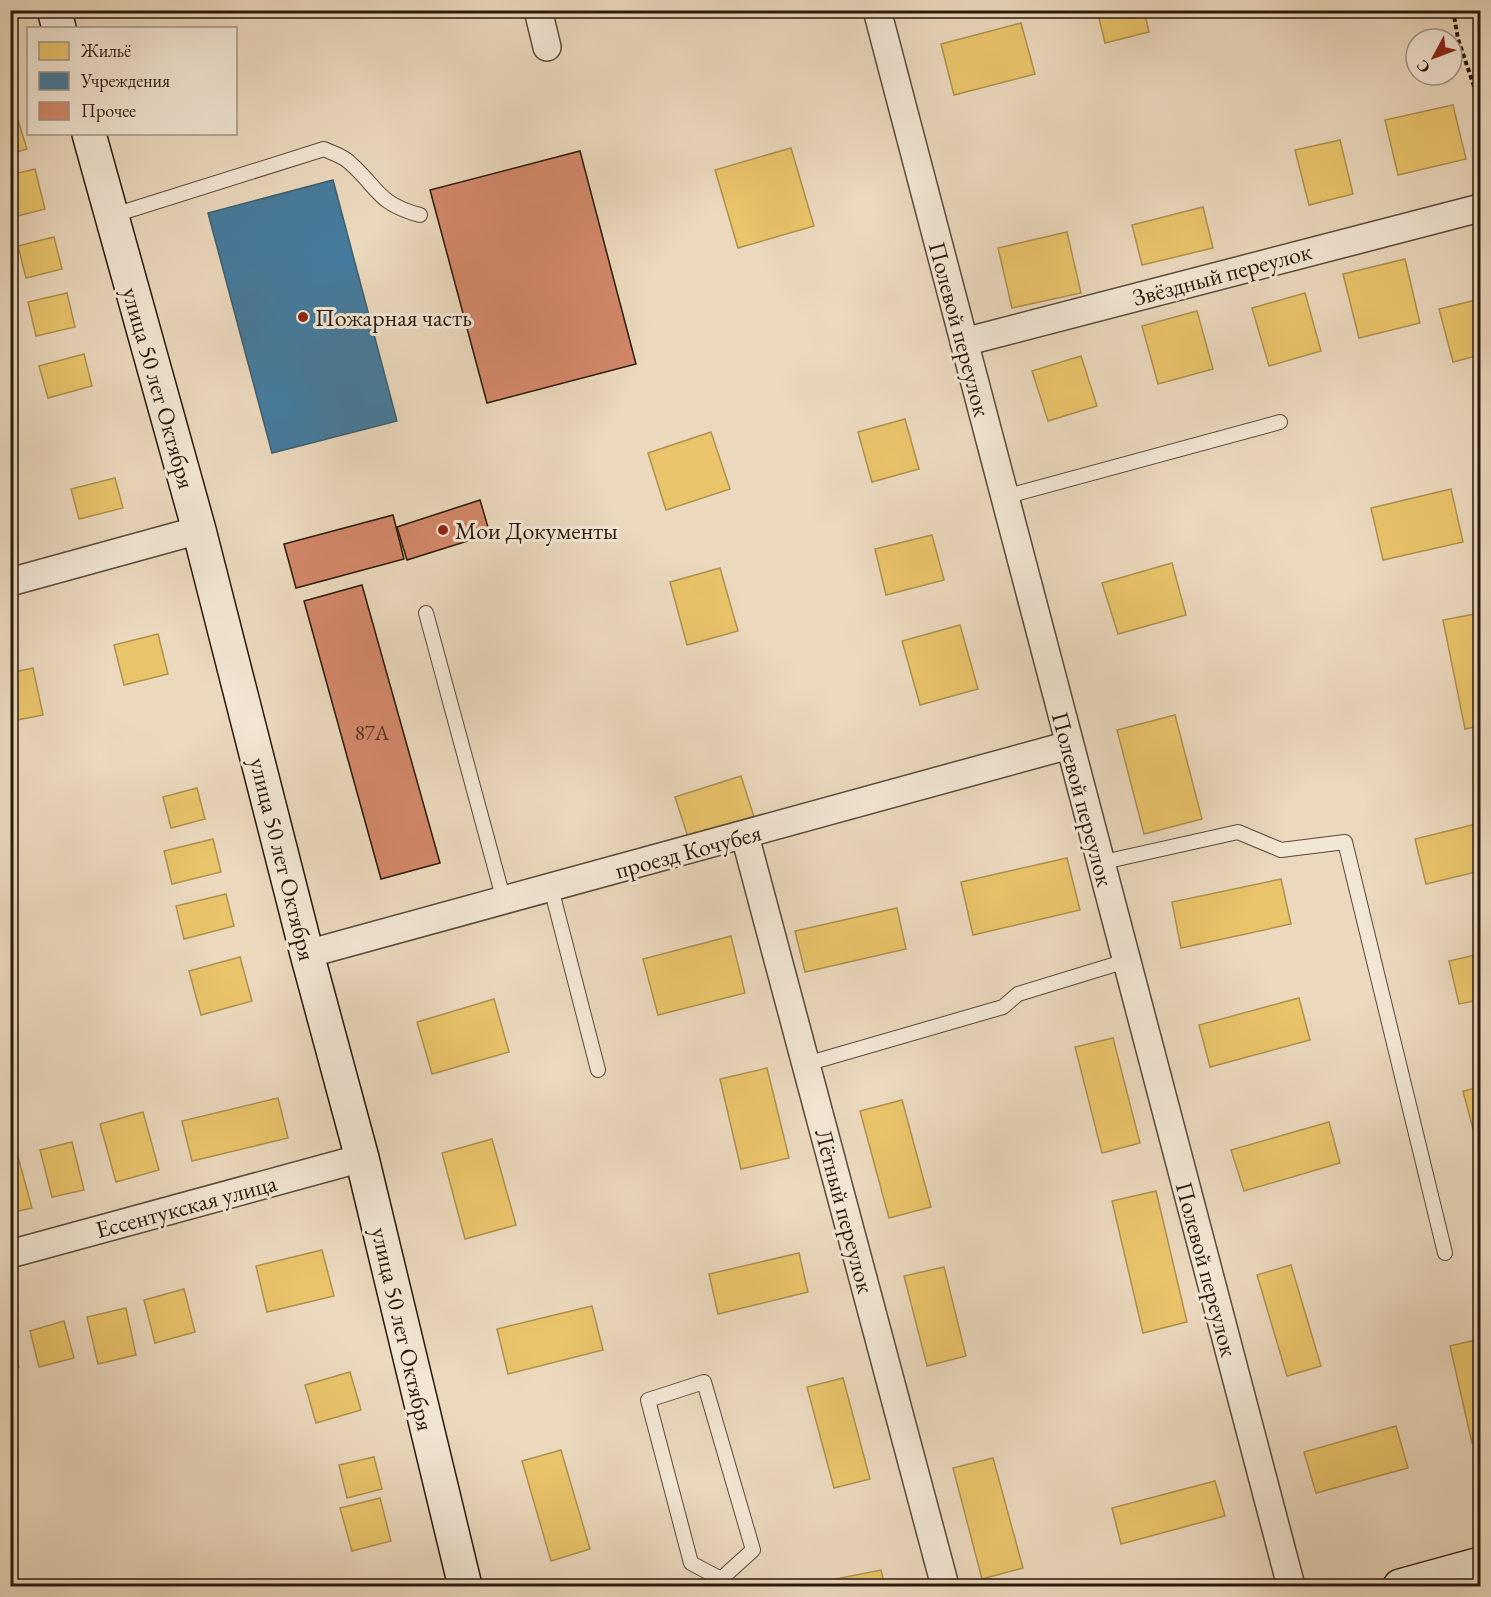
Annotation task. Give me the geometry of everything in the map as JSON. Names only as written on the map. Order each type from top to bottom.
[{"type":"main road","points":[[54,10],[59,27]]},
{"type":"main road","name":"улица 50 лет Октября","points":[[88,135],[198,530],[362,1158],[465,1587]]},
{"type":"main road","points":[[1400,1587],[1480,1564]]},
{"type":"street","points":[[538,10],[547,47]]},
{"type":"street","name":"Полевой переулок","points":[[877,10],[1291,1587]]},
{"type":"street","name":"Звёздный переулок","points":[[964,342],[1480,208]]},
{"type":"street","points":[[10,582],[198,530]]},
{"type":"street","name":"проезд Кочубея","points":[[307,954],[1069,746]]},
{"type":"street","name":"Лётный переулок","points":[[745,836],[945,1587]]},
{"type":"street","name":"Ессентукская улица","points":[[10,1254],[362,1158]]},
{"type":"lane","points":[[111,216],[324,149],[349,161],[373,189],[395,208],[420,216]]},
{"type":"lane","points":[[1004,497],[1280,422]]},
{"type":"lane","points":[[426,613],[504,901]]},
{"type":"lane","points":[[1100,863],[1238,832],[1281,850],[1345,842],[1445,1253]]},
{"type":"lane","points":[[551,888],[598,1070]]},
{"type":"lane","points":[[806,1064],[1003,1007],[1018,994],[1126,961]]},
{"type":"lane","points":[[704,1382],[753,1550],[722,1583],[692,1563],[648,1400],[704,1382]]},
{"type":"path","points":[[1453,10],[1458,39],[1480,104]]},
{"type":"building: Жильё","points":[[1097,10],[1144,10],[1149,32],[1105,43]]},
{"type":"building: Жильё","points":[[1021,23],[1035,74],[954,95],[941,44]]},
{"type":"building: Жильё","points":[[1453,105],[1466,159],[1398,175],[1385,120]]},
{"type":"building: Жильё","points":[[15,111],[27,149],[10,154],[10,112]]},
{"type":"building: Жильё","points":[[1340,140],[1353,194],[1309,205],[1295,150]]},
{"type":"building: Жильё","points":[[791,148],[814,226],[738,248],[715,170]]},
{"type":"building: Жильё","points":[[35,169],[45,209],[10,218],[10,175]]},
{"type":"building: Жильё","points":[[1203,207],[1213,248],[1142,265],[1132,225]]},
{"type":"building: Жильё","points":[[1067,232],[1081,293],[1012,308],[998,248]]},
{"type":"building: Жильё","points":[[54,237],[62,269],[26,278],[18,246]]},
{"type":"building: Жильё","points":[[1405,259],[1420,323],[1359,338],[1343,274]]},
{"type":"building: Жильё","points":[[67,293],[75,327],[36,336],[28,302]]},
{"type":"building: Жильё","points":[[1305,293],[1321,351],[1269,366],[1252,308]]},
{"type":"building: Жильё","points":[[1480,299],[1480,355],[1453,362],[1439,309]]},
{"type":"building: Жильё","points":[[1197,311],[1213,369],[1158,384],[1142,326]]},
{"type":"building: Жильё","points":[[84,354],[92,386],[48,398],[39,366]]},
{"type":"building: Жильё","points":[[1081,356],[1097,406],[1048,421],[1032,371]]},
{"type":"building: Жильё","points":[[905,419],[919,469],[872,482],[858,432]]},
{"type":"building: Жильё","points":[[711,432],[730,489],[666,510],[648,453]]},
{"type":"building: Жильё","points":[[115,478],[123,508],[79,519],[71,489]]},
{"type":"building: Жильё","points":[[1451,489],[1463,542],[1383,560],[1371,508]]},
{"type":"building: Жильё","points":[[932,535],[944,580],[886,595],[875,549]]},
{"type":"building: Жильё","points":[[1172,563],[1186,615],[1118,634],[1102,583]]},
{"type":"building: Жильё","points":[[720,568],[738,631],[687,645],[670,582]]},
{"type":"building: Жильё","points":[[1480,613],[1480,726],[1465,729],[1443,620]]},
{"type":"building: Жильё","points":[[960,625],[978,689],[920,705],[902,641]]},
{"type":"building: Жильё","points":[[158,634],[168,674],[124,685],[114,645]]},
{"type":"building: Жильё","points":[[33,668],[43,715],[12,721],[10,673]]},
{"type":"building: Жильё","points":[[1175,715],[1202,819],[1144,834],[1117,730]]},
{"type":"building: Жильё","points":[[741,776],[754,817],[688,837],[675,797]]},
{"type":"building: Жильё","points":[[197,788],[205,819],[171,828],[163,797]]},
{"type":"building: Жильё","points":[[1480,823],[1480,871],[1426,884],[1415,839]]},
{"type":"building: Жильё","points":[[213,839],[221,872],[172,884],[164,851]]},
{"type":"building: Жильё","points":[[1067,858],[1080,910],[973,935],[961,882]]},
{"type":"building: Жильё","points":[[1281,879],[1291,924],[1181,948],[1172,902]]},
{"type":"building: Жильё","points":[[226,894],[234,926],[184,939],[176,906]]},
{"type":"building: Жильё","points":[[897,908],[906,949],[805,972],[795,931]]},
{"type":"building: Жильё","points":[[731,936],[745,993],[658,1015],[643,959]]},
{"type":"building: Жильё","points":[[1480,954],[1480,1000],[1459,1004],[1449,961]]},
{"type":"building: Жильё","points":[[240,957],[252,1001],[201,1015],[189,971]]},
{"type":"building: Жильё","points":[[1299,998],[1310,1040],[1210,1067],[1199,1025]]},
{"type":"building: Жильё","points":[[494,999],[509,1052],[432,1074],[417,1022]]},
{"type":"building: Жильё","points":[[1113,1038],[1140,1143],[1102,1153],[1075,1047]]},
{"type":"building: Жильё","points":[[767,1068],[789,1158],[741,1169],[720,1079]]},
{"type":"building: Жильё","points":[[1480,1087],[1480,1132],[1474,1133],[1463,1091]]},
{"type":"building: Жильё","points":[[278,1098],[288,1138],[192,1161],[182,1121]]},
{"type":"building: Жильё","points":[[902,1100],[931,1207],[889,1218],[860,1111]]},
{"type":"building: Жильё","points":[[143,1112],[159,1170],[116,1182],[100,1124]]},
{"type":"building: Жильё","points":[[1329,1122],[1340,1163],[1244,1191],[1231,1150]]},
{"type":"building: Жильё","points":[[492,1139],[516,1225],[465,1239],[442,1153]]},
{"type":"building: Жильё","points":[[72,1142],[84,1190],[52,1197],[40,1150]]},
{"type":"building: Жильё","points":[[18,1157],[32,1208],[10,1213],[10,1159]]},
{"type":"building: Жильё","points":[[1156,1191],[1187,1322],[1143,1333],[1112,1201]]},
{"type":"building: Жильё","points":[[322,1250],[334,1296],[267,1312],[256,1266]]},
{"type":"building: Жильё","points":[[799,1253],[808,1292],[718,1314],[709,1274]]},
{"type":"building: Жильё","points":[[1291,1265],[1321,1366],[1287,1376],[1257,1275]]},
{"type":"building: Жильё","points":[[944,1267],[966,1356],[927,1366],[904,1276]]},
{"type":"building: Жильё","points":[[184,1289],[195,1332],[155,1343],[144,1300]]},
{"type":"building: Жильё","points":[[592,1306],[603,1350],[508,1374],[497,1329]]},
{"type":"building: Жильё","points":[[126,1308],[136,1355],[98,1364],[87,1317]]},
{"type":"building: Жильё","points":[[64,1321],[74,1358],[39,1367],[30,1331]]},
{"type":"building: Жильё","points":[[10,1337],[19,1367],[10,1370]]},
{"type":"building: Жильё","points":[[1480,1339],[1480,1441],[1472,1443],[1450,1346]]},
{"type":"building: Жильё","points":[[350,1372],[361,1410],[316,1423],[305,1385]]},
{"type":"building: Жильё","points":[[843,1378],[870,1479],[834,1488],[807,1387]]},
{"type":"building: Жильё","points":[[1396,1426],[1408,1468],[1316,1493],[1304,1452]]},
{"type":"building: Жильё","points":[[561,1450],[590,1549],[551,1561],[522,1461]]},
{"type":"building: Жильё","points":[[374,1457],[382,1489],[347,1498],[339,1465]]},
{"type":"building: Жильё","points":[[993,1458],[1023,1568],[982,1579],[953,1468]]},
{"type":"building: Жильё","points":[[1215,1481],[1225,1516],[1121,1544],[1112,1508]]},
{"type":"building: Жильё","points":[[380,1498],[391,1541],[352,1551],[340,1508]]},
{"type":"building: Жильё","points":[[881,1570],[885,1586],[800,1586]]},
{"type":"building: Учреждения","name":"Пожарная часть","points":[[333,180],[397,421],[272,453],[208,213]]},
{"type":"building: Прочее","points":[[580,151],[636,364],[487,403],[430,190]]},
{"type":"building: Прочее","name":"Мои Документы","points":[[480,500],[490,534],[407,560],[397,527]]},
{"type":"building: Прочее","points":[[393,515],[404,559],[296,588],[284,544]]},
{"type":"building: Прочее","points":[[362,585],[440,863],[381,879],[304,601]]},
{"type":"place","name":"Пожарная часть","points":[[303,317]]},
{"type":"place","name":"Мои Документы","points":[[443,530]]}]
